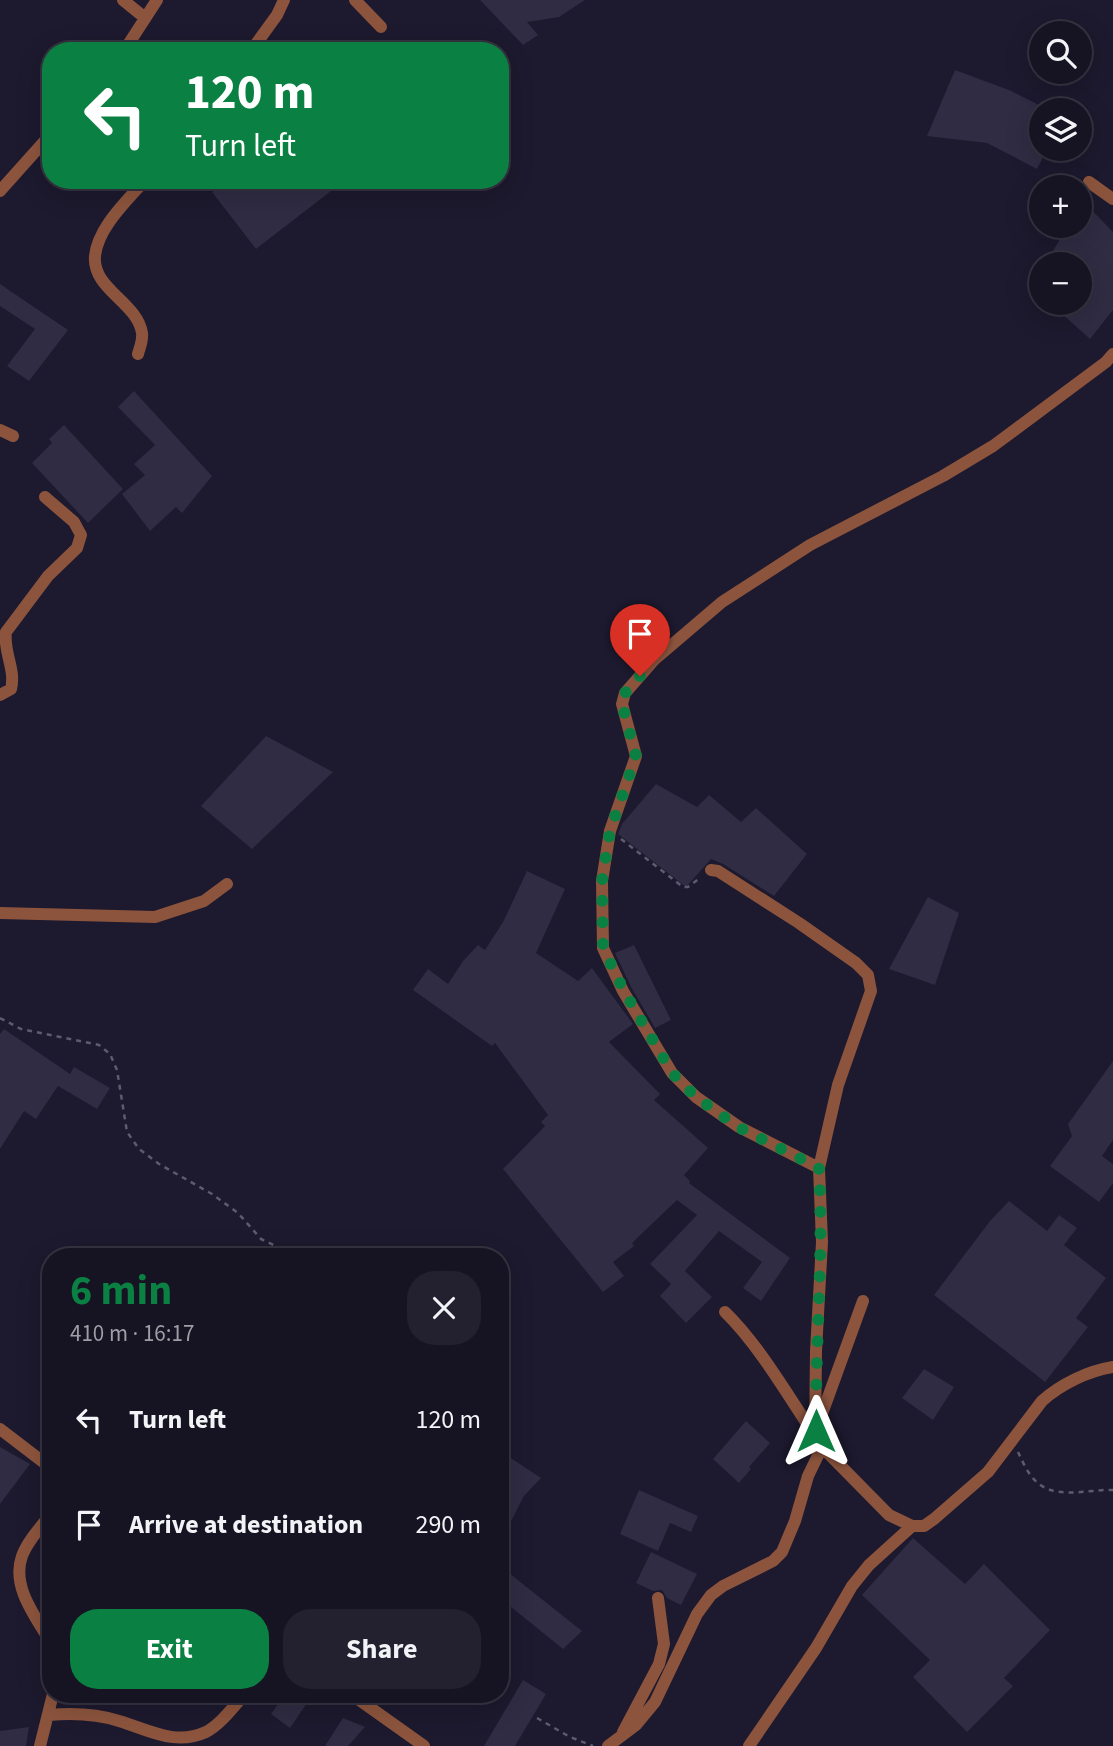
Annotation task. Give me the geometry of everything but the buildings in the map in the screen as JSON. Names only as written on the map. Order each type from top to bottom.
[{"type":"street","points":[[124,0],[144,17]]},
{"type":"street","points":[[129,42],[157,0]]},
{"type":"street","points":[[257,42],[277,15],[284,0]]},
{"type":"street","points":[[355,0],[381,27]]},
{"type":"street","points":[[0,191],[42,144]]},
{"type":"street","points":[[1092,184],[1113,199]]},
{"type":"street","points":[[137,189],[117,211],[98,244],[95,267],[108,287],[138,318],[142,336],[138,354]]},
{"type":"street","points":[[819,1168],[738,1127],[696,1097],[672,1073],[624,991],[603,948],[602,881],[610,831],[636,756],[622,704],[625,693],[654,660],[722,603],[810,545],[943,476],[993,446],[1113,354]]},
{"type":"street","points":[[0,430],[13,436]]},
{"type":"street","points":[[0,695],[11,689],[14,678],[4,643],[6,632],[48,576],[77,548],[81,535],[74,522],[44,497]]},
{"type":"street","points":[[711,870],[718,871],[799,923],[856,963],[868,975],[871,991],[838,1085],[819,1168],[822,1242],[816,1351],[818,1438]]},
{"type":"street","points":[[0,913],[155,917],[204,901],[227,884]]},
{"type":"street","points":[[608,1746],[636,1725],[655,1702],[697,1614],[711,1595],[773,1561],[782,1552],[795,1521],[818,1438],[863,1301]]},
{"type":"street","points":[[725,1312],[778,1380],[818,1438],[889,1515],[912,1526],[924,1526],[934,1520],[988,1472],[1050,1394],[1075,1379],[1113,1367]]},
{"type":"street","points":[[0,1429],[42,1461]]},
{"type":"street","points":[[42,1525],[22,1555],[20,1569],[22,1587],[29,1606],[42,1628]]},
{"type":"street","points":[[749,1746],[816,1648],[852,1586],[869,1565],[912,1526]]},
{"type":"street","points":[[621,1735],[659,1664],[664,1644],[658,1598]]},
{"type":"street","points":[[40,1746],[53,1714],[53,1703]]},
{"type":"street","points":[[53,1714],[80,1715],[121,1722],[173,1741],[192,1738],[214,1727],[237,1703]]},
{"type":"street","points":[[364,1703],[424,1746]]},
{"type":"path","points":[[610,831],[683,887],[688,887],[711,870]]},
{"type":"path","points":[[0,1018],[22,1029],[99,1045],[110,1054],[117,1070],[127,1132],[139,1149],[159,1164],[212,1194],[238,1213],[261,1239],[280,1248]]},
{"type":"path","points":[[1013,1443],[1032,1478],[1049,1490],[1066,1493],[1113,1490]]},
{"type":"path","points":[[537,1718],[570,1737],[593,1746]]},
{"type":"route","points":[[640,676],[625,693],[622,704],[636,756],[610,831],[602,881],[603,948],[624,991],[672,1073],[696,1097],[738,1127],[819,1168],[822,1242],[816,1351],[816,1431]]}]
